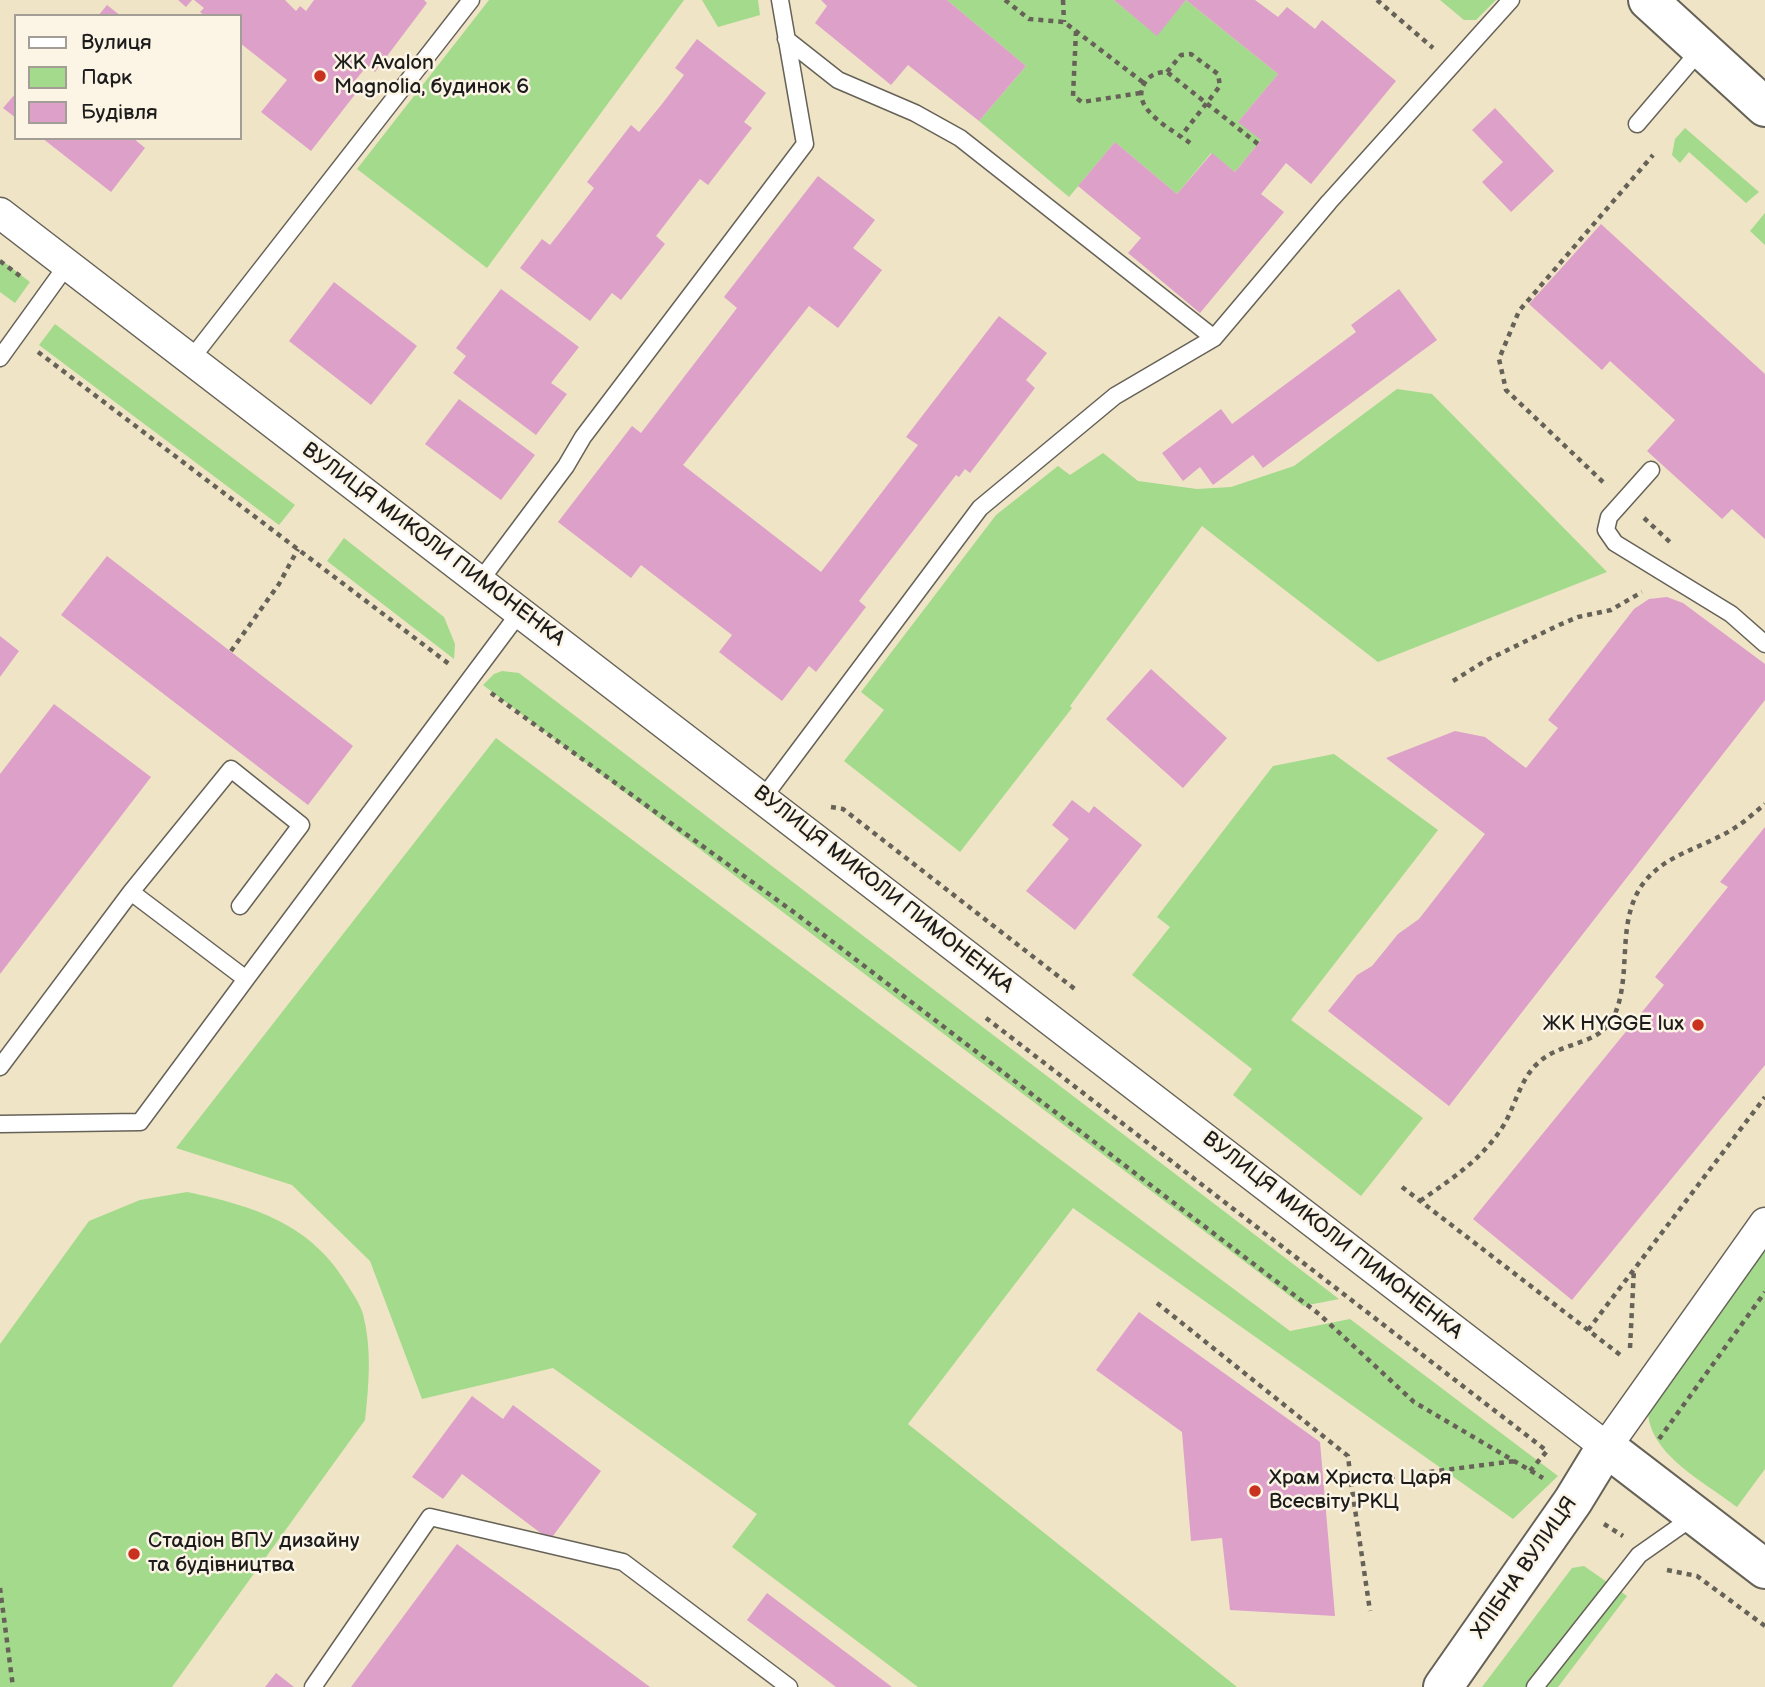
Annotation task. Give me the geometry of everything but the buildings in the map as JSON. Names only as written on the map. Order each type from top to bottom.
[{"type":"street","points":[[1648,0],[1765,107]]},
{"type":"street","name":"ВУЛИЦЯ МИКОЛИ ПИМОНЕНКА","points":[[0,214],[1765,1569]]},
{"type":"street","points":[[1606,1447],[1765,1223]]},
{"type":"street","name":"ХЛІБНА ВУЛИЦЯ","points":[[1443,1687],[1573,1501],[1606,1447]]},
{"type":"lane","points":[[191,359],[471,0]]},
{"type":"lane","points":[[480,581],[566,467],[583,437],[805,144],[780,0]]},
{"type":"lane","points":[[763,798],[980,508],[1115,396],[1214,338],[1337,193],[1511,0]]},
{"type":"lane","points":[[786,39],[838,80],[915,113],[960,138],[1214,338]]},
{"type":"lane","points":[[1637,124],[1701,49]]},
{"type":"lane","points":[[0,358],[67,265]]},
{"type":"lane","points":[[1651,470],[1609,517],[1606,530],[1615,543],[1731,614],[1765,643]]},
{"type":"lane","points":[[0,1124],[140,1122],[520,612]]},
{"type":"lane","points":[[0,1067],[131,892],[231,769],[301,825],[240,906]]},
{"type":"lane","points":[[131,892],[246,979]]},
{"type":"lane","points":[[1535,1687],[1639,1555],[1696,1515]]},
{"type":"lane","points":[[313,1687],[430,1517],[623,1562],[789,1687]]},
{"type":"path","points":[[1005,0],[1029,19],[1064,22],[1144,83]]},
{"type":"path","points":[[1063,0],[1064,22]]},
{"type":"path","points":[[1377,0],[1453,65]]},
{"type":"path","points":[[1076,31],[1073,96],[1082,102],[1141,93]]},
{"type":"path","points":[[1181,136],[1220,86],[1218,74],[1191,54],[1181,55],[1167,72],[1152,75],[1144,83],[1141,93],[1145,108],[1181,136],[1190,143]]},
{"type":"path","points":[[1167,72],[1258,144]]},
{"type":"path","points":[[1653,155],[1519,311],[1499,359],[1506,390],[1548,433],[1673,544]]},
{"type":"path","points":[[15,334],[470,680],[838,946],[1319,1314],[1415,1402],[1547,1481]]},
{"type":"path","points":[[231,651],[279,584],[298,549]]},
{"type":"path","points":[[1453,681],[1485,661],[1559,625],[1578,617],[1611,610],[1637,593],[1649,590]]},
{"type":"path","points":[[1420,1200],[1462,1172],[1488,1148],[1507,1119],[1531,1070],[1550,1051],[1592,1039],[1608,1028],[1616,1011],[1633,902],[1654,872],[1680,854],[1736,828],[1765,804]]},
{"type":"path","points":[[1588,1330],[1765,1097]]},
{"type":"path","points":[[1194,1179],[1549,1449],[1530,1471]]},
{"type":"path","points":[[1402,1187],[1623,1357]]},
{"type":"path","points":[[1630,1348],[1634,1268]]},
{"type":"path","points":[[1654,1445],[1765,1292]]},
{"type":"path","points":[[1157,1303],[1349,1456],[1370,1611]]},
{"type":"path","points":[[1351,1482],[1516,1461]]},
{"type":"path","points":[[1600,1521],[1626,1539]]},
{"type":"path","points":[[1667,1570],[1697,1576],[1765,1626]]},
{"type":"path","points":[[0,1588],[13,1687]]},
{"type":"green space","points":[[489,0],[684,0],[487,268],[357,169]]},
{"type":"green space","points":[[702,0],[758,0],[760,15],[718,27]]},
{"type":"green space","points":[[947,0],[1114,0],[1157,35],[1186,0],[1278,74],[1239,121],[1261,140],[1235,172],[1211,153],[1177,194],[1115,142],[1069,197],[979,121],[1026,66]]},
{"type":"green space","points":[[1440,0],[1496,0],[1476,20],[1464,20]]},
{"type":"green space","points":[[1685,128],[1759,192],[1746,203],[1689,152],[1680,163],[1672,155],[1675,139]]},
{"type":"green space","points":[[1765,213],[1765,245],[1750,231]]},
{"type":"green space","points":[[0,259],[30,282],[15,303],[0,292]]},
{"type":"green space","points":[[55,324],[295,505],[279,525],[39,345]]},
{"type":"green space","points":[[1397,389],[1432,394],[1607,572],[1378,662],[1202,526],[1070,706],[1072,708],[960,852],[844,761],[884,710],[861,692],[996,515],[1058,466],[1070,475],[1103,453],[1138,481],[1197,489],[1231,487],[1294,466]]},
{"type":"green space","points":[[344,538],[444,617],[455,644],[454,659],[327,561]]},
{"type":"green space","points":[[502,671],[519,673],[1339,1299],[1303,1306],[483,685],[494,674]]},
{"type":"green space","points":[[496,738],[1290,1331],[1350,1319],[1558,1476],[1513,1519],[1073,1208],[908,1424],[1237,1687],[918,1687],[732,1547],[757,1514],[553,1368],[422,1399],[370,1261],[292,1185],[176,1148]]},
{"type":"green space","points":[[1334,754],[1438,830],[1291,1020],[1423,1118],[1361,1196],[1233,1095],[1252,1069],[1132,975],[1170,927],[1157,917],[1273,766]]},
{"type":"green space","name":"Стадіон ВПУ дизайну та будівництва","points":[[187,1192],[235,1204],[279,1221],[317,1247],[333,1265],[358,1303],[366,1327],[369,1367],[365,1420],[172,1687],[0,1687],[0,1344],[89,1221],[140,1200]]},
{"type":"green space","points":[[1765,1238],[1765,1469],[1737,1507],[1680,1466],[1668,1453],[1657,1440],[1648,1410]]},
{"type":"green space","points":[[1584,1566],[1627,1596],[1558,1687],[1482,1687],[1572,1568]]},
{"type":"place","name":"ЖК Avalon Magnolia, будинок 6","points":[[320,76]]},
{"type":"place","name":"ЖК HYGGE lux","points":[[1698,1025]]},
{"type":"place","name":"Храм Христа Царя Всесвіту РКЦ","points":[[1255,1491]]},
{"type":"place","name":"Стадіон ВПУ дизайну та будівництва","points":[[134,1554]]}]
